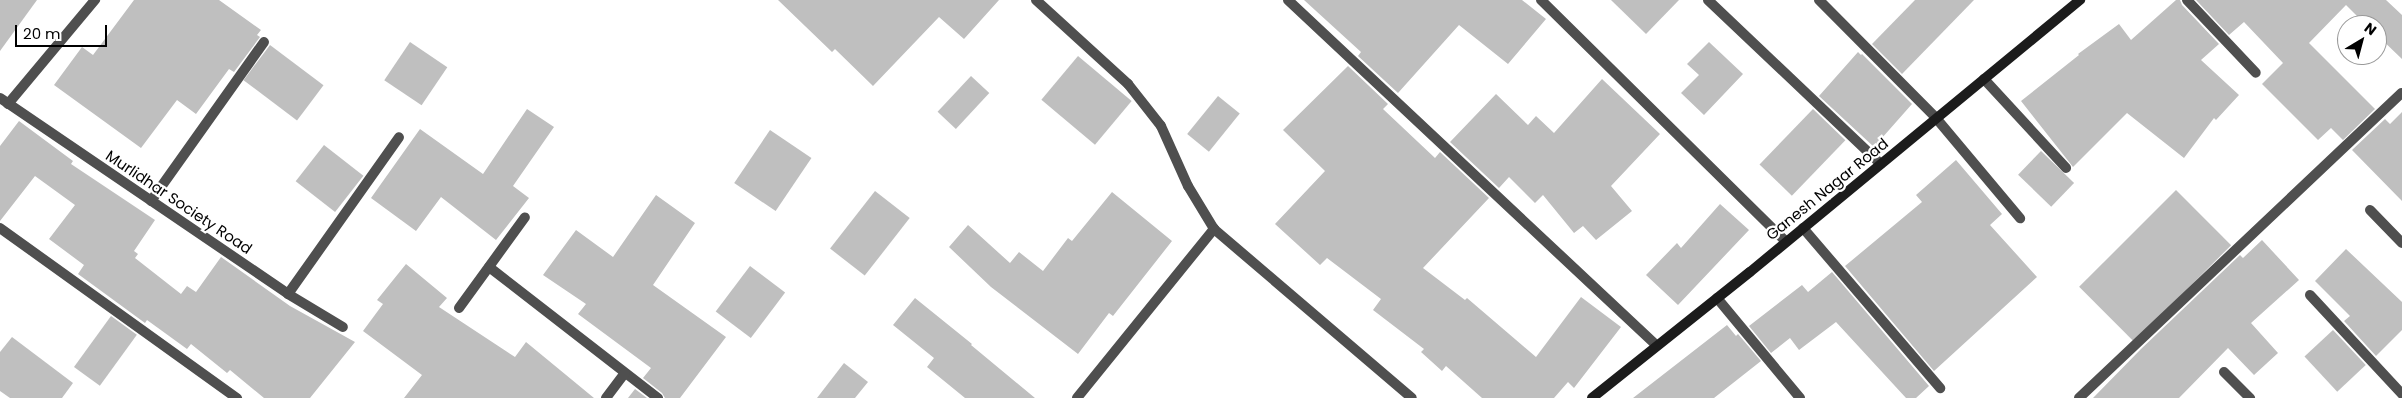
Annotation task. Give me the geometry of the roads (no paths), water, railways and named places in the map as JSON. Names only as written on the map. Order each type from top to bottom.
[{"type":"street","points":[[4,101],[95,0]]},
{"type":"street","points":[[1036,0],[1128,84],[1162,126],[1188,186],[1214,229],[1412,398]]},
{"type":"street","points":[[1288,0],[1656,345]]},
{"type":"street","points":[[1541,0],[1786,242]]},
{"type":"street","points":[[1708,0],[1881,164]]},
{"type":"street","points":[[1819,0],[1936,118],[2020,218]]},
{"type":"street","points":[[2186,0],[2256,73]]},
{"type":"street","name":"Ganesh Nagar Road","points":[[1592,398],[1881,164],[2074,2]]},
{"type":"street","points":[[151,201],[264,42]]},
{"type":"street","points":[[1984,79],[2066,168]]},
{"type":"street","points":[[2078,398],[2402,93]]},
{"type":"street","name":"Murlidhar Society Road","points":[[4,101],[288,294],[343,327]]},
{"type":"street","points":[[288,294],[399,137]]},
{"type":"street","points":[[2370,210],[2402,243]]},
{"type":"street","points":[[459,308],[524,217]]},
{"type":"street","points":[[0,228],[237,398]]},
{"type":"street","points":[[1803,228],[1940,388]]},
{"type":"street","points":[[1076,398],[1214,229]]},
{"type":"street","points":[[489,267],[658,398]]},
{"type":"street","points":[[2310,295],[2402,394]]},
{"type":"street","points":[[1717,298],[1800,398]]},
{"type":"street","points":[[2224,372],[2250,398]]},
{"type":"street","points":[[606,398],[625,373]]}]
